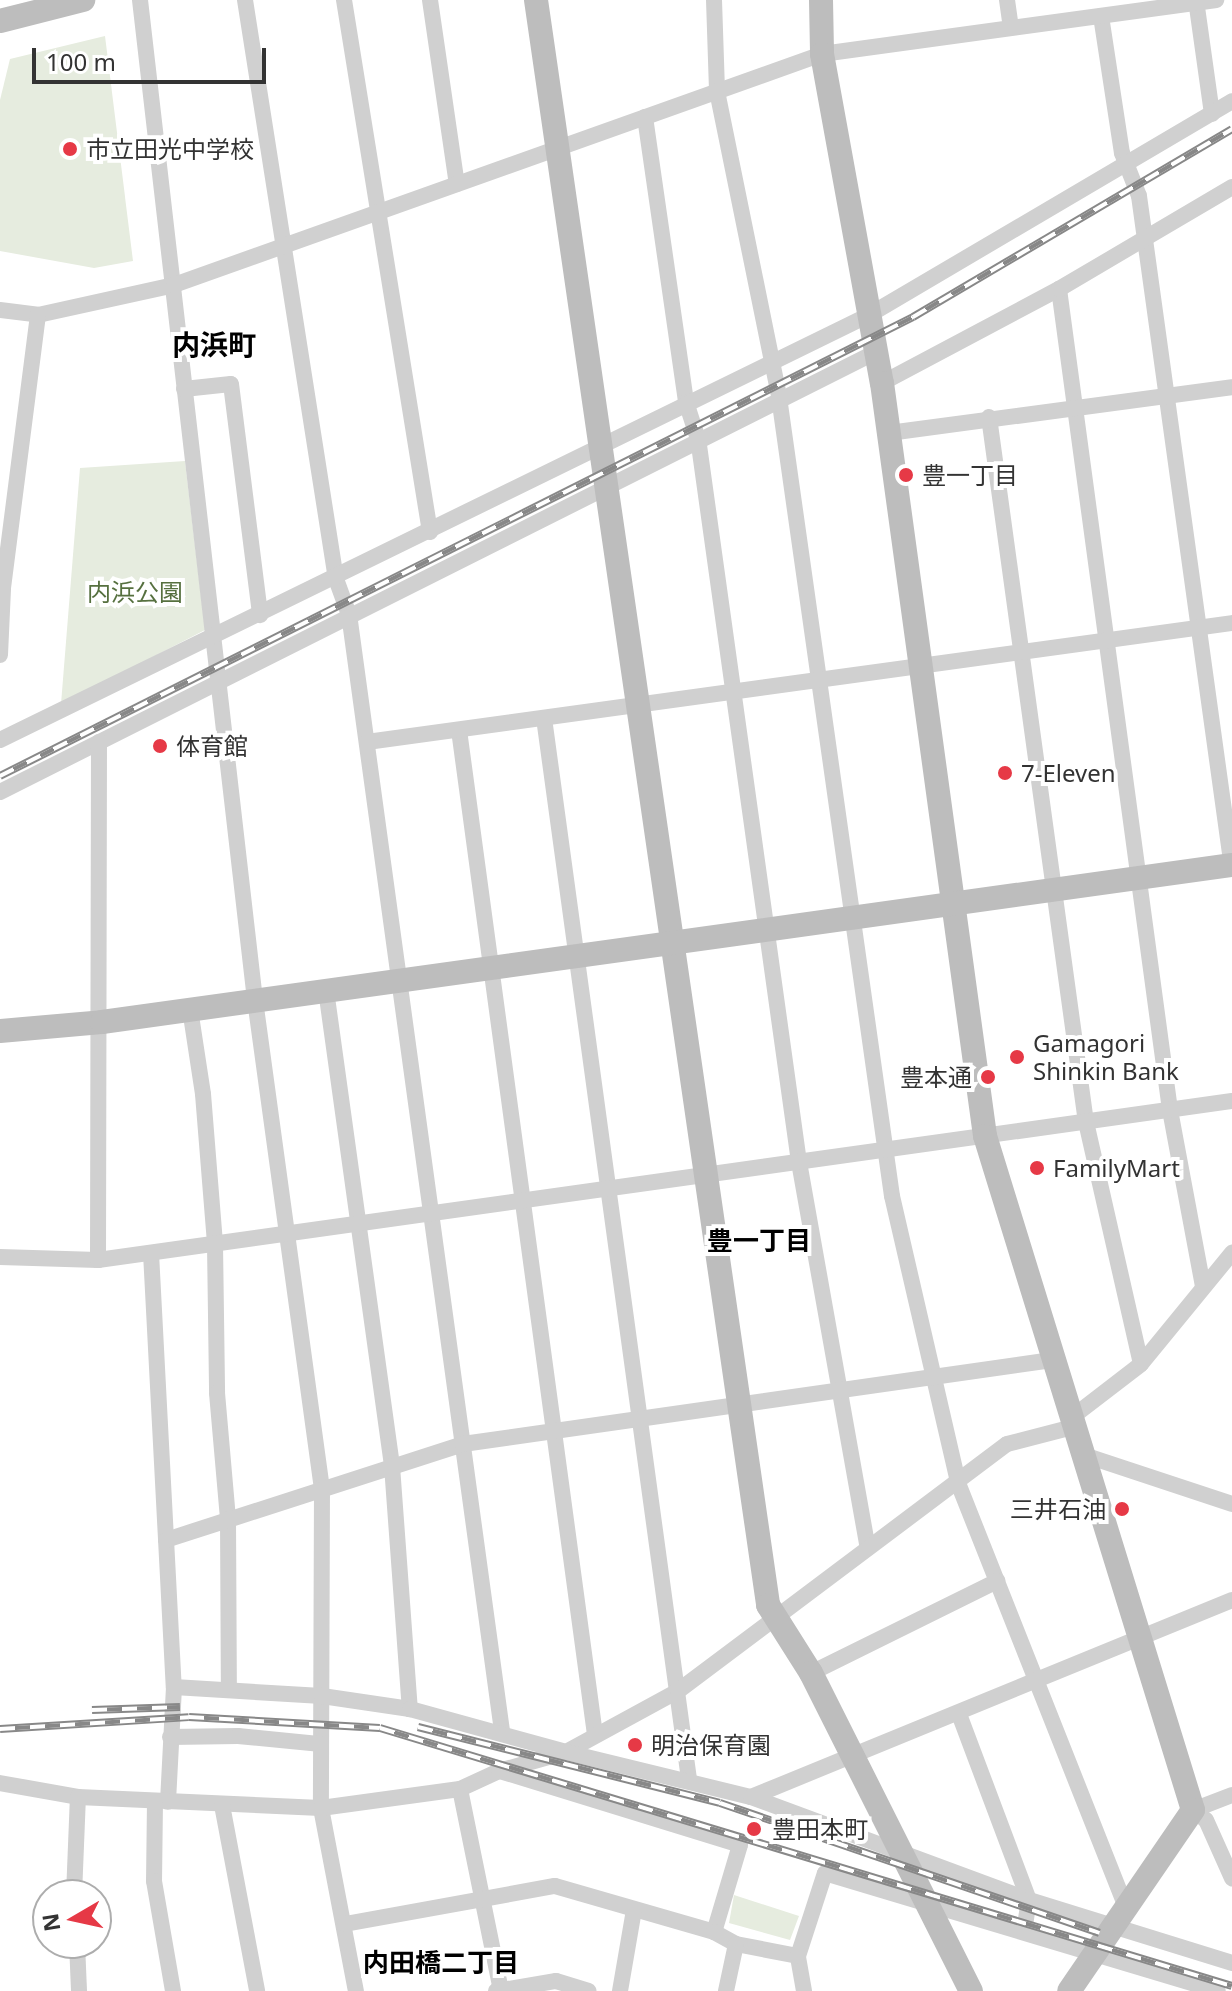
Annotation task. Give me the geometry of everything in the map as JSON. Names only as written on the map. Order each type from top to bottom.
[{"type":"street","points":[[7,13],[83,0]]},
{"type":"street","points":[[140,0],[255,1000],[322,1487],[321,1808],[356,1991]]},
{"type":"street","points":[[245,0],[336,579],[349,614],[502,1731]]},
{"type":"street","points":[[344,0],[430,532]]},
{"type":"street","points":[[430,0],[457,184]]},
{"type":"street","points":[[536,0],[610,483],[704,1175],[768,1605],[781,1618],[811,1673],[929,1904],[964,1990]]},
{"type":"street","points":[[714,0],[717,91],[770,365],[779,397],[885,1150],[958,1483],[1036,1681],[1120,1916],[1130,1933],[1232,1963]]},
{"type":"street","points":[[821,0],[822,54],[882,383],[985,1136],[1193,1810],[1206,1820],[1232,1878]]},
{"type":"street","points":[[1007,0],[1011,28]]},
{"type":"street","points":[[0,310],[38,315],[174,285],[822,54],[1216,0]]},
{"type":"street","points":[[1196,1],[1212,114]]},
{"type":"street","points":[[0,1031],[102,1022],[1232,866],[1146,240],[1139,196],[1126,167],[1101,16]]},
{"type":"street","points":[[0,740],[336,579],[686,402],[770,365],[869,315],[1126,167],[1232,101]]},
{"type":"street","points":[[645,117],[686,402],[698,438],[799,1162],[868,1548]]},
{"type":"street","points":[[882,383],[1059,289],[1232,187]]},
{"type":"street","points":[[1059,289],[1170,1110],[1203,1287]]},
{"type":"street","points":[[0,655],[1,588],[38,315]]},
{"type":"street","points":[[0,792],[349,614],[441,573],[779,397],[876,352]]},
{"type":"street","points":[[184,389],[231,384],[260,615]]},
{"type":"street","points":[[889,433],[989,417],[1232,387]]},
{"type":"street","points":[[989,417],[1086,1122],[1141,1364]]},
{"type":"street","points":[[367,742],[1232,623]]},
{"type":"street","points":[[544,718],[689,1779]]},
{"type":"street","points":[[459,730],[595,1734]]},
{"type":"street","points":[[98,1260],[102,1022],[99,742]]},
{"type":"street","points":[[326,990],[392,1466],[410,1709]]},
{"type":"street","points":[[190,1009],[203,1094],[215,1244],[217,1393],[228,1519],[229,1690]]},
{"type":"street","points":[[0,1257],[98,1260],[1232,1101]]},
{"type":"street","points":[[151,1253],[174,1687],[154,1881],[173,1991]]},
{"type":"street","points":[[0,1783],[78,1797],[321,1808],[460,1789],[499,1771],[566,1752],[678,1691],[781,1618],[1007,1444],[1072,1422],[1141,1364],[1232,1253]]},
{"type":"street","points":[[166,1540],[322,1487],[463,1444],[1052,1360]]},
{"type":"street","points":[[1081,1454],[1232,1504]]},
{"type":"street","points":[[811,1673],[997,1581]]},
{"type":"street","points":[[751,1797],[1232,1600]]},
{"type":"street","points":[[174,1687],[322,1696],[410,1709],[502,1731],[566,1752],[689,1779],[751,1797],[1097,1923],[1120,1916]]},
{"type":"street","points":[[959,1714],[1029,1900],[1024,1932]]},
{"type":"street","points":[[170,1737],[238,1736],[319,1744]]},
{"type":"street","points":[[499,1771],[740,1845],[714,1932]]},
{"type":"street","points":[[460,1789],[499,1991],[556,1981],[589,1991]]},
{"type":"street","points":[[1069,1991],[1193,1810],[1232,1795]]},
{"type":"street","points":[[75,1879],[78,1797]]},
{"type":"street","points":[[222,1805],[257,1991]]},
{"type":"street","points":[[804,1991],[798,1956],[825,1873],[1095,1954],[1168,1984],[1218,1991]]},
{"type":"street","points":[[345,1924],[555,1886],[714,1932],[736,1944],[798,1956]]},
{"type":"street","points":[[620,1991],[634,1910]]},
{"type":"street","points":[[726,1991],[736,1944]]},
{"type":"street","points":[[78,1959],[79,1991]]},
{"type":"green space","name":"市立田光中学校","points":[[105,36],[133,261],[94,268],[0,251],[0,100],[10,59]]},
{"type":"green space","name":"内浜公園","points":[[185,461],[205,630],[61,704],[80,468]]},
{"type":"green space","points":[[734,1895],[799,1916],[790,1940],[729,1923]]},
{"type":"railway","points":[[0,776],[913,317],[1232,129]]},
{"type":"railway","points":[[92,1710],[180,1707]]},
{"type":"railway","points":[[0,1729],[189,1717],[380,1728],[1232,1986]]},
{"type":"railway","points":[[418,1727],[720,1803],[1099,1933]]},
{"type":"place","name":"市立田光中学校","points":[[70,149]]},
{"type":"place","name":"豊一丁目","points":[[906,475]]},
{"type":"place","name":"体育館","points":[[160,746]]},
{"type":"place","name":"7-Eleven","points":[[1005,773]]},
{"type":"place","name":"Gamagori Shinkin Bank","points":[[1017,1057]]},
{"type":"place","name":"豊本通","points":[[988,1077]]},
{"type":"place","name":"FamilyMart","points":[[1037,1168]]},
{"type":"place","name":"三井石油","points":[[1122,1509]]},
{"type":"place","name":"明治保育園","points":[[635,1745]]},
{"type":"place","name":"豊田本町","points":[[754,1829]]},
{"type":"district","name":"内浜町","points":[[214,344]]},
{"type":"district","name":"豊一丁目","points":[[759,1241]]},
{"type":"district","name":"内田橋二丁目","points":[[441,1963]]}]
